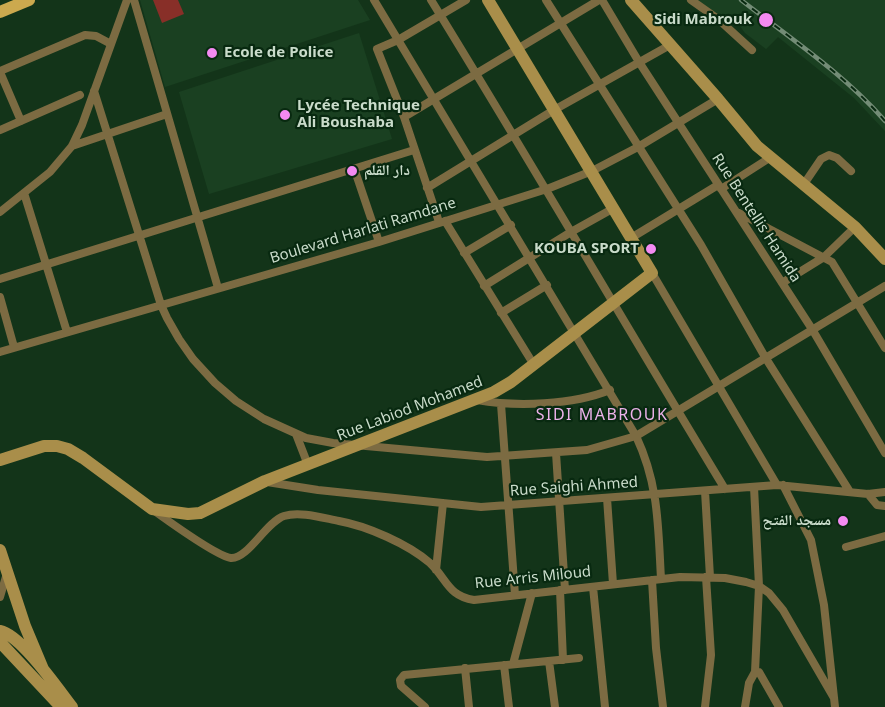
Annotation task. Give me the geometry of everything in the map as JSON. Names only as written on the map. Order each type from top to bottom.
[{"type":"main road","points":[[0,5],[11,0]]},
{"type":"main road","points":[[0,12],[29,0]]},
{"type":"street","points":[[0,212],[60,162],[72,146],[127,0]]},
{"type":"street","points":[[134,0],[218,288]]},
{"type":"street","points":[[374,0],[576,332],[644,452],[656,494],[656,648],[663,707]]},
{"type":"street","points":[[430,0],[547,189],[612,304],[725,489]]},
{"type":"street","points":[[466,0],[398,40],[377,49],[442,222],[534,364]]},
{"type":"street","points":[[488,0],[811,540],[824,605],[835,702]]},
{"type":"street","points":[[546,0],[707,255],[765,357],[850,492]]},
{"type":"street","points":[[404,117],[601,0]]},
{"type":"street","name":"Rue Bentellis Hamida","points":[[601,0],[812,329],[882,441],[885,453]]},
{"type":"street","points":[[631,0],[757,146],[855,227],[885,259]]},
{"type":"street","points":[[691,0],[752,50]]},
{"type":"street","points":[[21,121],[0,71],[85,35],[96,36],[111,44]]},
{"type":"street","points":[[428,188],[598,84],[670,45]]},
{"type":"street","points":[[94,91],[161,305],[178,339],[215,383],[236,400],[264,420],[296,434],[333,443],[452,455],[505,456],[587,450],[636,436],[885,286]]},
{"type":"street","points":[[0,130],[80,95]]},
{"type":"street","name":"Boulevard Harlati Ramdane","points":[[0,352],[379,242],[547,189],[592,171],[638,147],[718,99]]},
{"type":"street","points":[[72,146],[167,114]]},
{"type":"street","points":[[0,279],[414,150]]},
{"type":"street","points":[[804,184],[820,159],[829,155],[837,158],[851,171]]},
{"type":"street","points":[[631,238],[771,157]]},
{"type":"street","points":[[354,168],[379,242]]},
{"type":"street","points":[[24,193],[67,332]]},
{"type":"street","points":[[484,286],[614,208]]},
{"type":"street","points":[[737,212],[832,262],[885,348]]},
{"type":"street","points":[[464,253],[511,225]]},
{"type":"street","points":[[782,283],[824,257],[855,227]]},
{"type":"street","name":"Rue Labiod Mohamed","points":[[152,509],[188,514],[200,513],[265,481],[475,399],[511,382],[652,273]]},
{"type":"street","points":[[501,313],[547,285]]},
{"type":"street","points":[[0,297],[14,347]]},
{"type":"street","points":[[475,399],[501,404],[578,400],[610,390]]},
{"type":"street","points":[[501,404],[515,595]]},
{"type":"street","points":[[296,434],[308,465]]},
{"type":"street","name":"Rue Arris Miloud","points":[[0,460],[44,446],[68,449],[187,534],[232,558],[240,556],[284,516],[295,515],[343,522],[367,529],[419,555],[461,598],[474,600],[680,577],[725,578],[759,586]]},
{"type":"street","points":[[555,453],[563,660]]},
{"type":"street","name":"Rue Saighi Ahmed","points":[[265,481],[318,490],[481,507],[780,485],[868,494],[885,492]]},
{"type":"street","points":[[745,707],[749,683],[755,672],[759,586],[754,487]]},
{"type":"street","points":[[705,491],[711,655],[705,707]]},
{"type":"street","points":[[868,494],[877,505],[885,506]]},
{"type":"street","points":[[607,498],[613,584]]},
{"type":"street","points":[[436,570],[443,503]]},
{"type":"street","points":[[846,547],[885,536]]},
{"type":"street","points":[[0,550],[32,645],[43,669]]},
{"type":"street","points":[[0,597],[7,573]]},
{"type":"street","points":[[593,586],[605,707]]},
{"type":"street","points":[[759,586],[769,593],[783,610],[835,702]]},
{"type":"street","points":[[509,707],[509,664],[532,593]]},
{"type":"street","points":[[0,631],[11,635],[43,669],[72,707]]},
{"type":"street","points":[[0,642],[58,706]]},
{"type":"street","points":[[425,707],[401,686],[399,683],[401,677],[407,674],[579,658]]},
{"type":"street","points":[[549,661],[555,707]]},
{"type":"street","points":[[465,668],[469,707]]},
{"type":"street","points":[[755,672],[763,676],[779,707]]},
{"type":"shaded area","name":"Ecole de Police","points":[[140,0],[358,0],[370,20],[165,87]]},
{"type":"shaded area","points":[[153,0],[178,0],[184,14],[162,23]]},
{"type":"shaded area","points":[[694,0],[885,0],[885,131],[854,98],[778,37],[766,49],[745,33],[731,14],[724,22]]},
{"type":"shaded area","name":"Lycée Technique Ali Boushaba","points":[[359,33],[392,139],[209,194],[179,92]]},
{"type":"railway","points":[[741,0],[834,72],[885,121]]},
{"type":"place","name":"Sidi Mabrouk","points":[[766,20]]},
{"type":"place","name":"Ecole de Police","points":[[212,53]]},
{"type":"place","name":"Lycée Technique Ali Boushaba","points":[[285,115]]},
{"type":"place","name":"دار القلم","points":[[352,171]]},
{"type":"place","name":"KOUBA SPORT","points":[[651,249]]},
{"type":"place","name":"مسجد الفتح","points":[[843,521]]},
{"type":"district","name":"SIDI MABROUK","points":[[602,415]]}]
